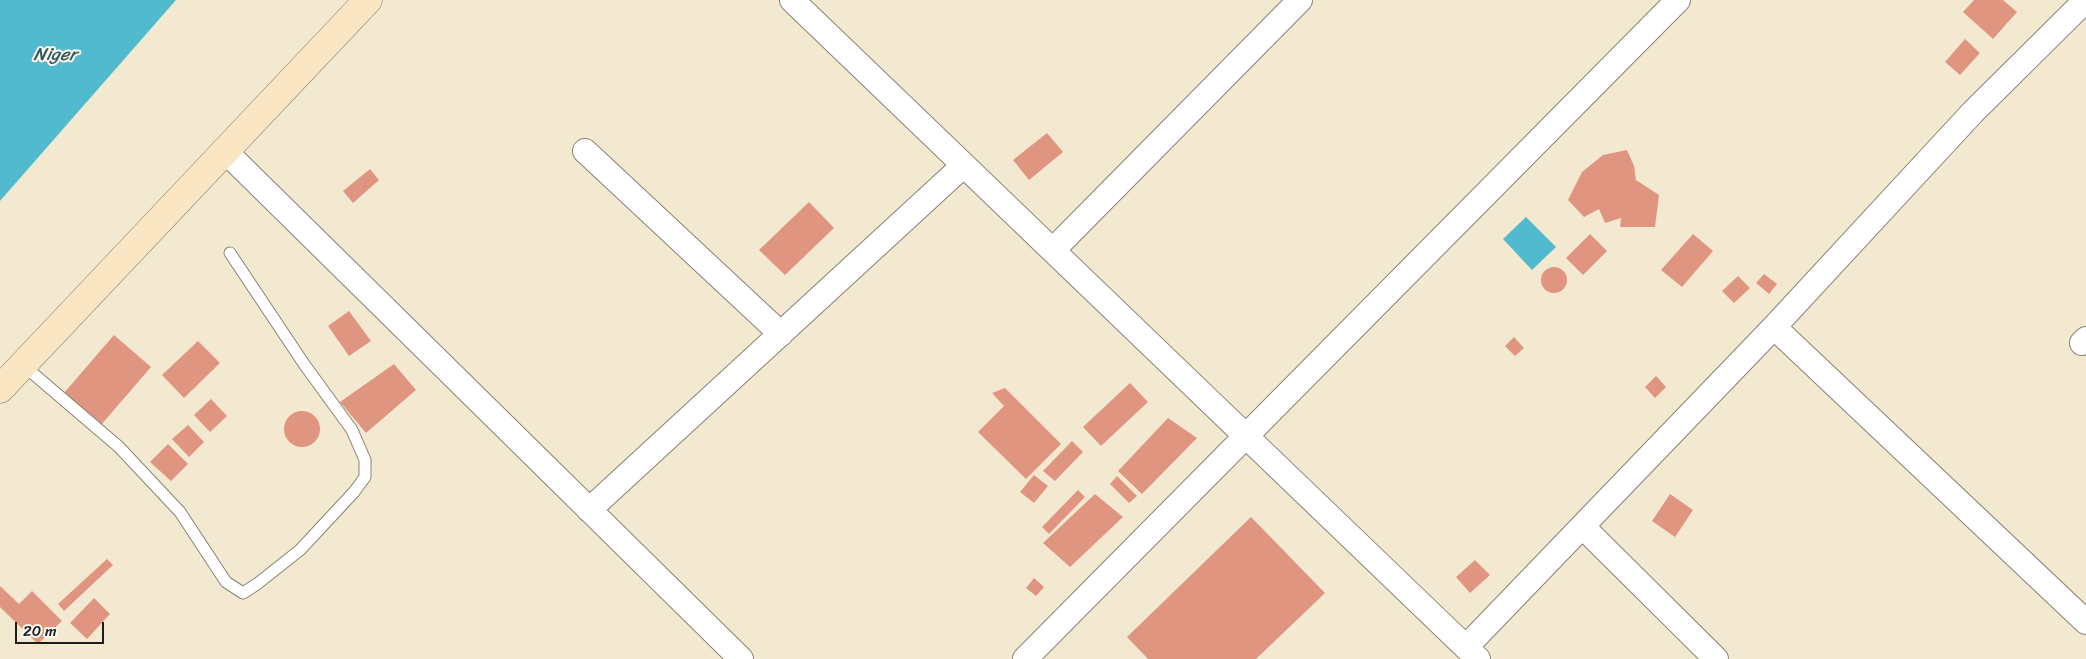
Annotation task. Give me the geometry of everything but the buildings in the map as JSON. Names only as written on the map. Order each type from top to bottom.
[{"type":"main road","points":[[0,390],[368,0]]},
{"type":"street","points":[[792,0],[1472,653],[1582,528],[1774,327],[1973,112],[2086,0]]},
{"type":"street","points":[[1053,250],[1300,0]]},
{"type":"street","points":[[1026,659],[1678,0]]},
{"type":"street","points":[[225,151],[741,659]]},
{"type":"street","points":[[585,151],[781,334]]},
{"type":"street","points":[[589,510],[964,165]]},
{"type":"street","points":[[1774,327],[2086,622]]},
{"type":"street","points":[[1582,528],[1716,659]]},
{"type":"lane","points":[[23,365],[119,447],[180,512],[226,582],[243,592],[257,584],[300,550],[354,492],[365,478],[365,460],[352,430],[304,364],[230,253]]},
{"type":"water","name":"Niger","points":[[0,0],[176,0],[0,201]]},
{"type":"water","points":[[1526,217],[1556,247],[1532,270],[1503,239]]}]
